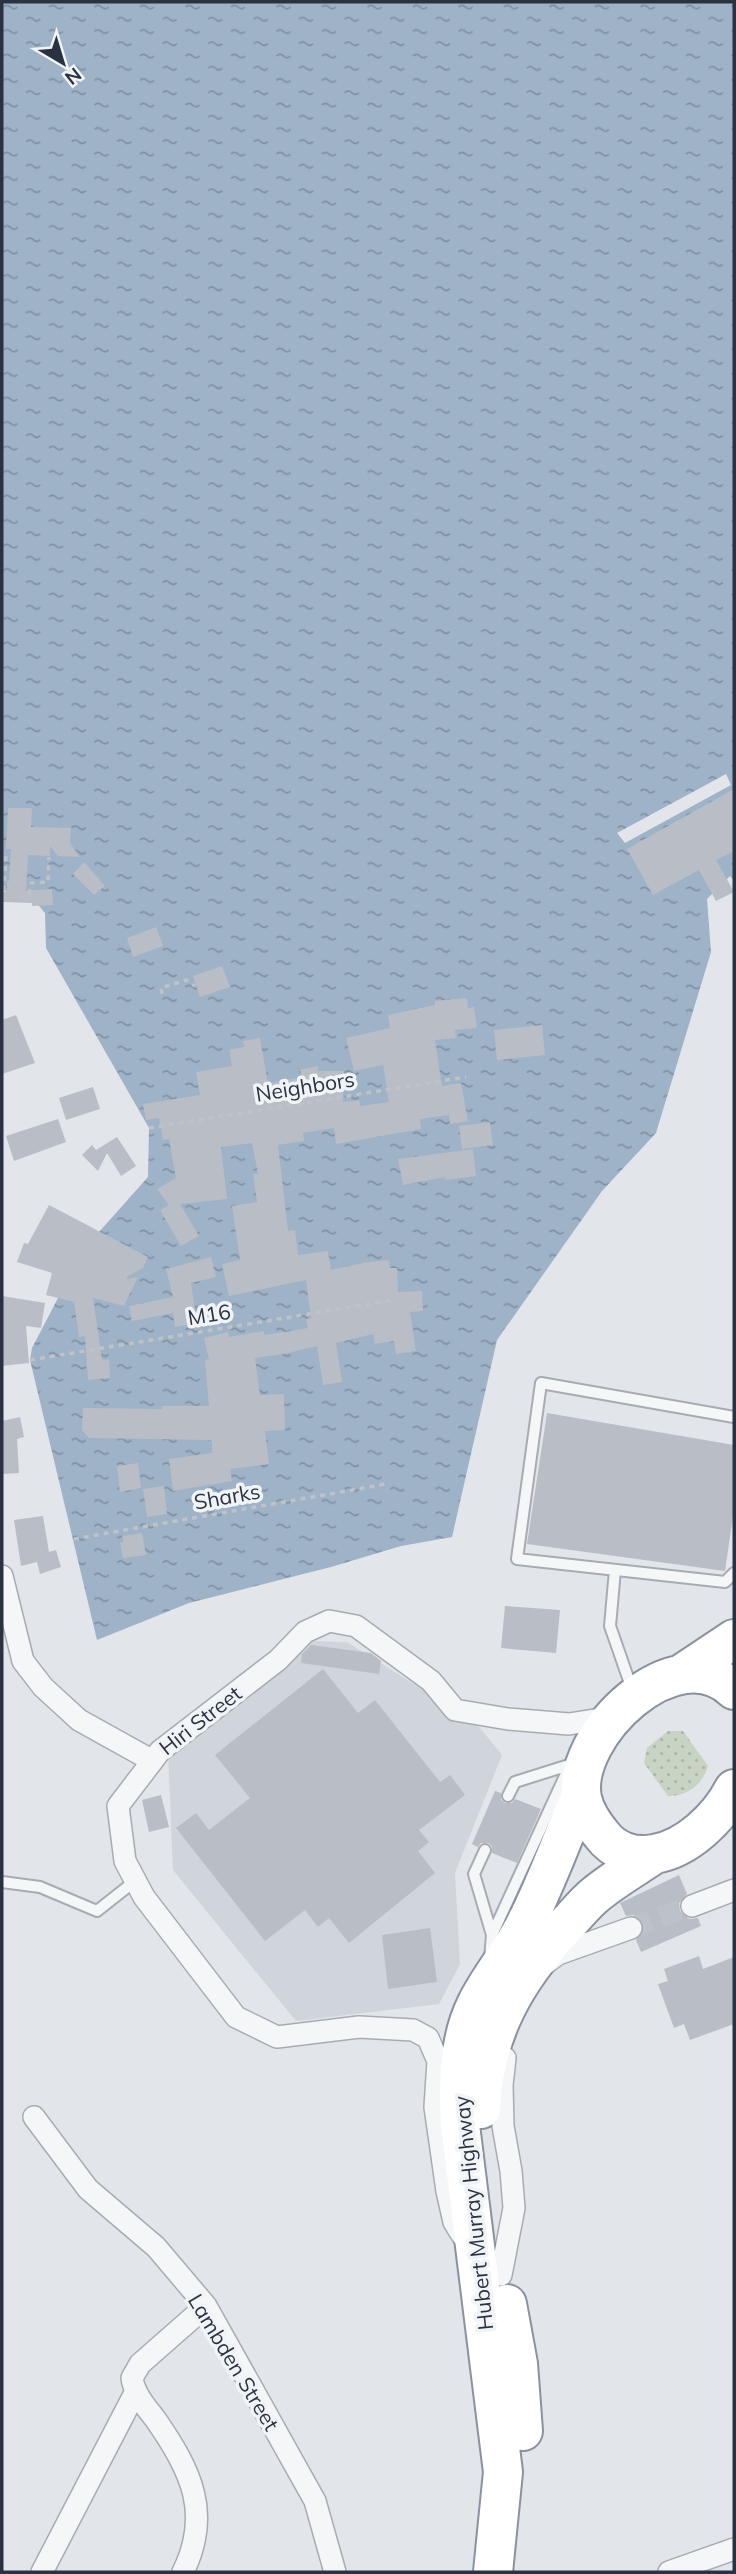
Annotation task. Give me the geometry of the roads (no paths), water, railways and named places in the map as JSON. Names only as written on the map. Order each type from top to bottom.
[{"type":"highway","name":"Hubert Murray Highway","points":[[517,2572],[523,2516],[524,2439],[518,2364],[490,2269],[460,2126],[458,2095],[462,2052],[468,2025],[487,1986],[517,1942],[541,1893],[579,1773],[596,1739],[625,1706],[661,1680],[683,1673],[734,1639]]},
{"type":"highway","points":[[683,1673],[699,1672],[725,1681],[734,1690]]},
{"type":"highway","points":[[579,1773],[589,1819],[609,1844],[629,1854],[653,1855]]},
{"type":"highway","name":"Hubert Murray Highway","points":[[494,2572],[503,2472],[481,2107],[497,2025],[514,1990],[555,1938],[595,1895],[653,1855],[677,1847],[720,1812],[734,1789]]},
{"type":"street","points":[[2,1576],[23,1661],[43,1687],[79,1720],[151,1760]]},
{"type":"street","name":"Hiri Street","points":[[490,2269],[454,2222],[435,2107],[438,2061],[428,2038],[413,2030],[359,2026],[277,2037],[236,2017],[144,1897],[135,1881],[125,1861],[118,1806],[151,1760],[278,1660],[305,1632],[329,1621],[356,1626],[431,1681],[455,1710],[508,1719],[569,1724],[625,1706]]},
{"type":"street","points":[[699,1830],[734,1815]]},
{"type":"street","points":[[692,1906],[734,1890]]},
{"type":"street","points":[[490,2269],[514,2208],[503,2126],[502,2085],[508,2031],[528,1988],[541,1968],[558,1954],[631,1928]]},
{"type":"street","name":"Lambden Street","points":[[34,2117],[88,2189],[156,2247],[206,2306],[315,2501],[335,2572]]},
{"type":"street","points":[[183,2572],[192,2554],[198,2521],[194,2491],[170,2440],[132,2382],[133,2374],[140,2364],[206,2306]]},
{"type":"street","points":[[42,2572],[136,2391]]},
{"type":"street","points":[[669,2572],[734,2549]]},
{"type":"lane","points":[[734,1417],[541,1383],[517,1559],[725,1582],[734,1573]]},
{"type":"lane","points":[[615,1570],[610,1626],[625,1706]]},
{"type":"lane","points":[[508,1796],[515,1782],[579,1773]]},
{"type":"lane","points":[[492,1935],[579,1773]]},
{"type":"lane","points":[[485,1850],[474,1874],[492,1935],[487,1986]]},
{"type":"lane","points":[[2,1882],[40,1887],[97,1911],[135,1881]]},
{"type":"water","points":[[2,2],[734,2],[734,881],[730,876],[707,899],[711,952],[656,1133],[602,1191],[497,1340],[452,1537],[401,1546],[331,1567],[189,1603],[97,1640],[30,1360],[32,1348],[83,1250],[148,1177],[149,1128],[46,948],[45,913],[29,894],[2,891]]},
{"type":"tunnel","points":[[631,1928],[692,1906]]}]
